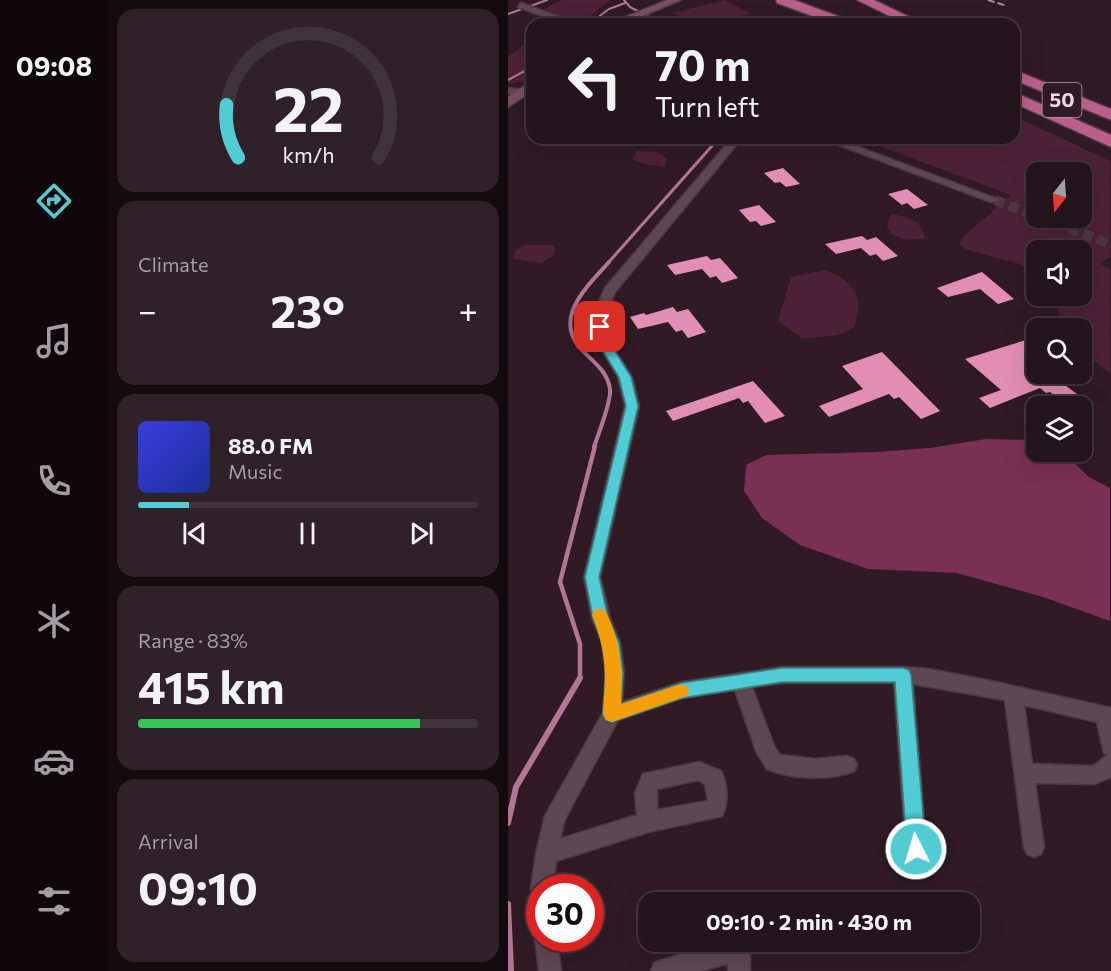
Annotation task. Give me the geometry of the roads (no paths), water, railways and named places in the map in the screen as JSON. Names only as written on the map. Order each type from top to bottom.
[{"type":"highway","points":[[782,0],[830,18]]},
{"type":"highway","points":[[797,0],[845,18]]},
{"type":"highway","points":[[847,0],[885,18]]},
{"type":"highway","points":[[863,0],[904,18]]},
{"type":"highway","name":"50","points":[[1020,67],[1111,104]]},
{"type":"highway","name":"50","points":[[1020,78],[1111,115]]},
{"type":"highway","name":"50","points":[[1020,79],[1111,122]]},
{"type":"highway","points":[[1020,92],[1111,133]]},
{"type":"highway","points":[[1020,100],[1111,142]]},
{"type":"street","points":[[627,18],[676,0]]},
{"type":"street","points":[[521,4],[556,18]]},
{"type":"street","points":[[508,91],[526,94]]},
{"type":"street","points":[[508,103],[526,94]]},
{"type":"street","points":[[544,874],[555,816],[612,714],[615,673],[611,643],[601,618],[592,577],[632,406],[625,377],[607,348],[600,327],[601,311],[609,291],[732,144]]},
{"type":"street","points":[[841,144],[995,200]]},
{"type":"street","points":[[612,714],[682,690],[782,675],[903,675],[929,677],[1014,694],[1108,717],[1111,747]]},
{"type":"street","points":[[903,675],[916,849]]},
{"type":"street","points":[[741,681],[766,751],[774,763],[815,768],[847,765]]},
{"type":"street","points":[[1014,694],[1034,847]]},
{"type":"street","points":[[1024,773],[1094,775],[1108,769],[1111,763]]},
{"type":"street","points":[[546,854],[648,822]]},
{"type":"street","points":[[662,971],[739,949],[739,971]]},
{"type":"street","points":[[548,952],[550,971]]},
{"type":"waterway","points":[[508,14],[547,0]]},
{"type":"waterway","points":[[624,0],[630,7],[651,18]]},
{"type":"waterway","points":[[597,18],[609,9],[625,3]]},
{"type":"waterway","points":[[508,80],[526,70]]},
{"type":"waterway","points":[[608,263],[714,144]]},
{"type":"waterway","points":[[594,447],[607,409],[610,389],[603,371],[581,349],[573,337],[570,325],[577,302],[609,262]]},
{"type":"waterway","points":[[580,678],[580,644],[560,582],[595,446]]},
{"type":"waterway","points":[[508,823],[516,787],[580,678]]},
{"type":"waterway","points":[[508,904],[511,971]]},
{"type":"tunnel","points":[[995,200],[1026,212]]},
{"type":"tunnel","points":[[1068,228],[1111,244]]},
{"type":"railway","points":[[988,0],[1007,6]]}]
